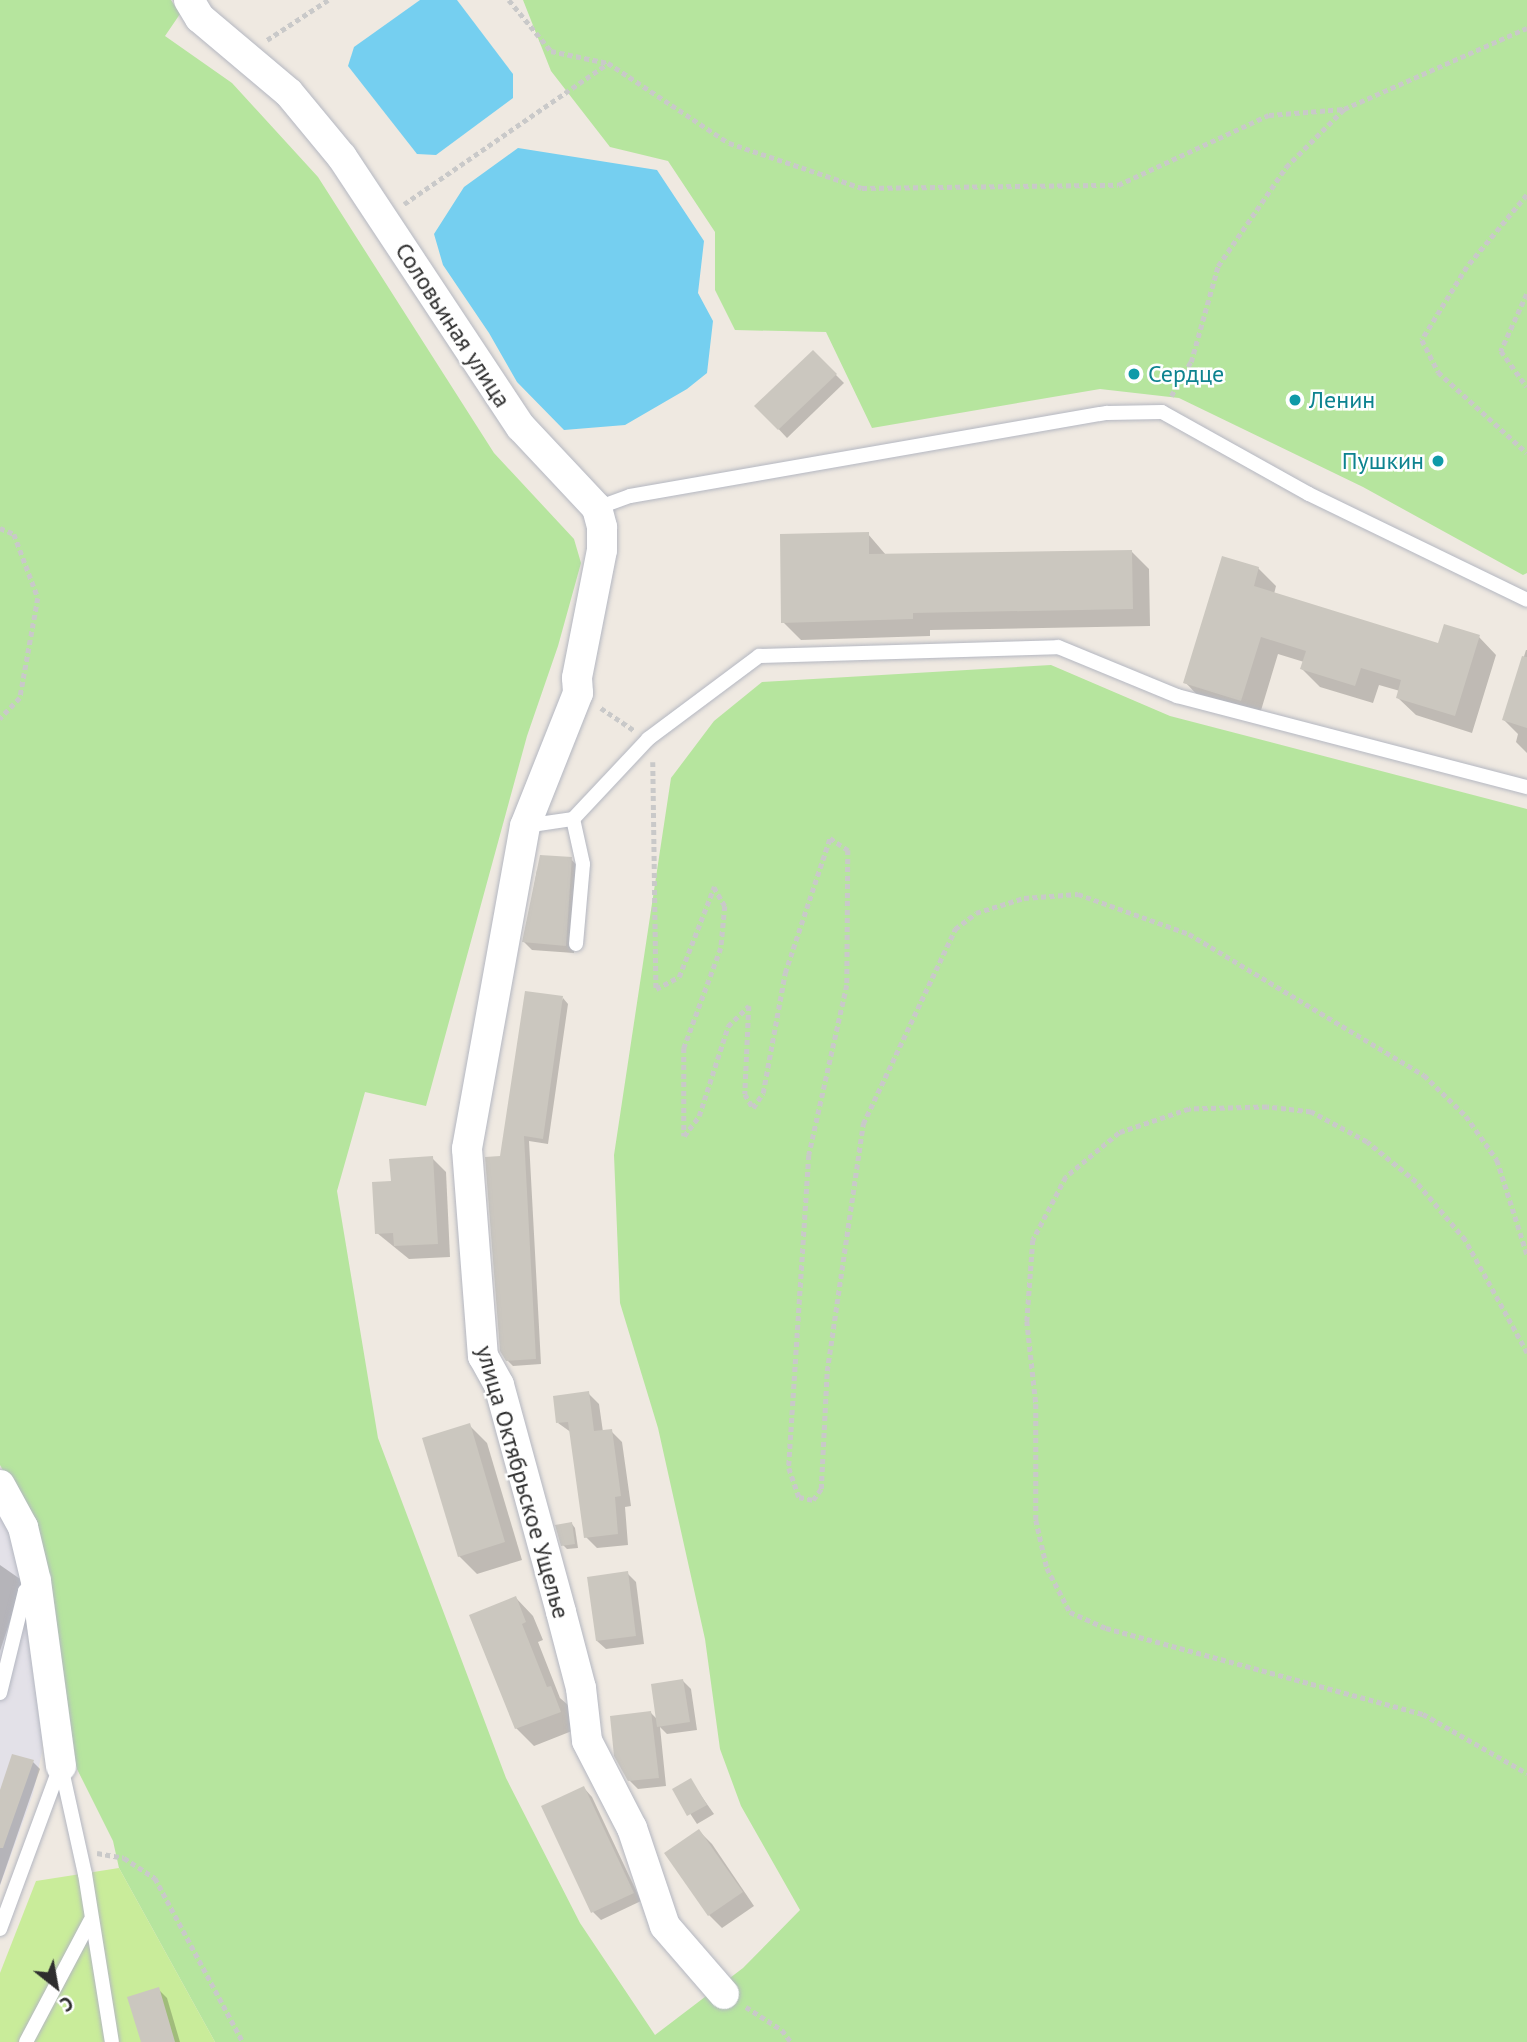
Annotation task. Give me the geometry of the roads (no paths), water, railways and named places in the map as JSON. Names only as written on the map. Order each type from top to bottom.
[{"type":"street","name":"Соловьиная улица","points":[[189,0],[200,18],[289,93],[342,158],[521,427],[597,509]]},
{"type":"street","name":"улица Октябрьское Ущелье","points":[[597,509],[602,527],[602,550],[577,678],[578,693],[525,826],[467,1149],[483,1356],[499,1385],[561,1612],[581,1688],[587,1741],[632,1828],[665,1926],[724,1994]]},
{"type":"street","points":[[0,1485],[23,1527],[36,1581],[61,1766]]},
{"type":"lane","points":[[597,509],[630,496],[1093,415],[1162,412],[1309,494],[1527,600]]},
{"type":"lane","points":[[525,826],[573,819],[649,739],[759,656],[1058,647],[1177,696],[1527,787]]},
{"type":"lane","points":[[573,819],[583,864],[576,944]]},
{"type":"lane","points":[[0,1693],[26,1591],[36,1581]]},
{"type":"lane","points":[[61,1766],[79,1849],[112,2042]]},
{"type":"lane","points":[[0,1929],[61,1766]]},
{"type":"lane","points":[[26,2042],[90,1921]]},
{"type":"water","points":[[420,0],[457,0],[513,74],[513,98],[436,155],[417,154],[348,66],[354,47]]},
{"type":"water","points":[[518,148],[657,170],[704,241],[698,293],[713,321],[707,373],[687,389],[625,425],[564,430],[517,382],[489,333],[443,265],[434,234],[464,187]]},
{"type":"place","name":"Сердце","points":[[1134,374]]},
{"type":"place","name":"Ленин","points":[[1295,400]]},
{"type":"place","name":"Пушкин","points":[[1438,461]]}]
